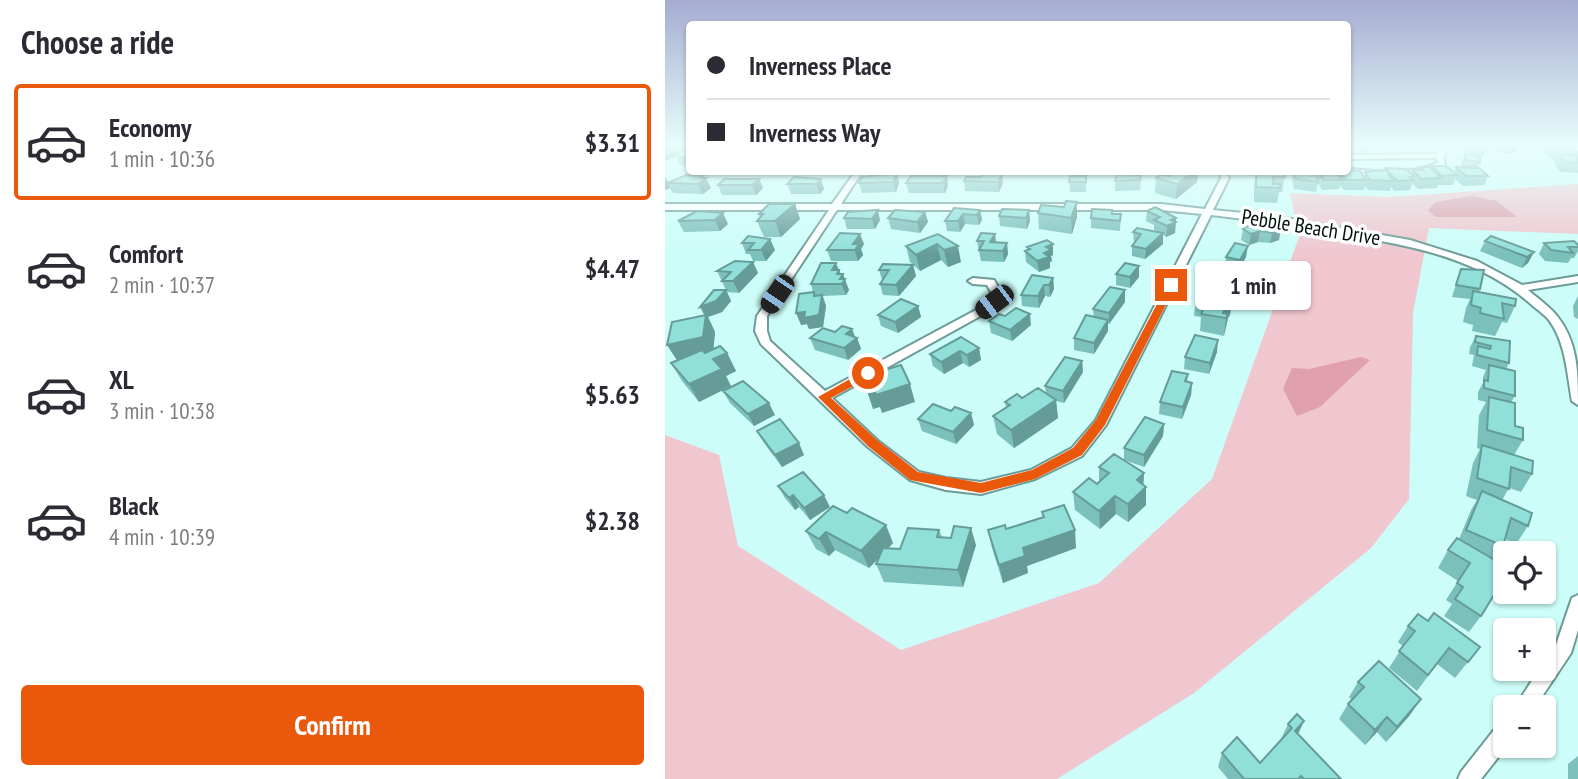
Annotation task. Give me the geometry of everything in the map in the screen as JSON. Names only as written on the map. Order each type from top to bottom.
[{"type":"street","points":[[851,182],[762,316],[761,331],[765,342],[873,444],[915,476],[981,488],[1035,474],[1077,452],[1101,422],[1223,182]]},
{"type":"street","name":"Pebble Beach Drive","points":[[665,207],[1099,204],[1207,211],[1274,219],[1410,243],[1474,263],[1520,288],[1553,318],[1563,332],[1576,378],[1578,401]]},
{"type":"street","points":[[1520,288],[1578,279]]},
{"type":"street","points":[[824,397],[994,302],[996,292],[990,282],[973,281]]},
{"type":"street","points":[[1532,695],[1562,653],[1578,603]]},
{"type":"street","points":[[1468,779],[1493,747]]},
{"type":"shaded area","points":[[1578,184],[1578,234],[1429,228],[1413,313],[1409,499],[1371,548],[1194,693],[1057,779],[665,779],[665,435],[719,455],[738,546],[901,650],[1099,583],[1212,479],[1299,237],[1290,193],[1390,197]]},
{"type":"shaded area","points":[[1471,196],[1497,201],[1517,217],[1435,217],[1428,210],[1436,202]]},
{"type":"shaded area","points":[[1361,357],[1370,360],[1320,407],[1297,416],[1283,389],[1292,368],[1309,369]]},
{"type":"building","points":[[669,182],[700,182],[698,184]]},
{"type":"building","points":[[721,182],[755,182],[752,185],[718,185]]},
{"type":"building","points":[[789,182],[818,182],[816,184],[787,184]]},
{"type":"building","points":[[1256,182],[1280,184],[1280,188],[1256,187]]},
{"type":"building","points":[[1066,201],[1077,202],[1071,218],[1038,213],[1041,205],[1064,207]]},
{"type":"building","points":[[769,204],[795,204],[775,221],[757,221],[763,214],[759,214]]},
{"type":"building","points":[[1155,207],[1176,218],[1171,220],[1176,222],[1167,226],[1154,220],[1160,217],[1147,211]]},
{"type":"building","points":[[954,208],[980,210],[977,215],[963,214],[958,221],[945,221]]},
{"type":"building","points":[[1002,209],[1029,210],[1026,218],[999,216]]},
{"type":"building","points":[[1092,209],[1112,210],[1112,214],[1121,214],[1120,221],[1091,218]]},
{"type":"building","points":[[878,210],[872,219],[844,218],[848,212]]},
{"type":"building","points":[[895,210],[925,212],[917,222],[888,218]]},
{"type":"building","points":[[697,211],[723,213],[715,220],[678,221]]},
{"type":"building","points":[[1262,218],[1281,229],[1272,233],[1260,231],[1251,234],[1243,229]]},
{"type":"building","points":[[1137,228],[1163,233],[1146,249],[1132,246],[1141,234],[1133,232]]},
{"type":"building","points":[[840,233],[860,234],[853,244],[859,244],[855,250],[827,250]]},
{"type":"building","points":[[981,233],[995,234],[990,242],[1007,243],[1003,251],[979,250],[984,241],[977,241]]},
{"type":"building","points":[[938,234],[958,246],[944,250],[937,244],[916,255],[906,246]]},
{"type":"building","points":[[748,236],[770,239],[761,250],[748,250],[754,243],[742,243]]},
{"type":"building","points":[[1491,236],[1534,252],[1527,257],[1485,241]]},
{"type":"building","points":[[1047,240],[1053,244],[1046,247],[1051,250],[1044,253],[1049,257],[1037,261],[1025,251],[1030,249],[1027,247]]},
{"type":"building","points":[[1574,241],[1578,247],[1568,247],[1573,253],[1551,250],[1544,243]]},
{"type":"building","points":[[1235,243],[1248,246],[1240,260],[1226,257]]},
{"type":"building","points":[[735,261],[753,262],[733,281],[722,281],[731,272],[717,271]]},
{"type":"building","points":[[821,263],[836,263],[832,270],[839,270],[837,274],[843,274],[840,279],[845,279],[842,284],[811,284]]},
{"type":"building","points":[[1125,263],[1139,266],[1130,277],[1116,274]]},
{"type":"building","points":[[883,264],[913,265],[896,285],[880,284],[889,270],[879,270]]},
{"type":"building","points":[[1221,269],[1236,272],[1234,278],[1238,279],[1234,288],[1212,287]]},
{"type":"building","points":[[1461,269],[1484,270],[1480,289],[1456,285]]},
{"type":"building","points":[[1032,275],[1053,278],[1049,285],[1044,285],[1038,296],[1021,295]]},
{"type":"building","points":[[1110,287],[1125,290],[1109,313],[1093,309]]},
{"type":"building","points":[[714,290],[726,290],[716,301],[700,307]]},
{"type":"building","points":[[1199,291],[1232,298],[1223,313],[1228,314],[1226,318],[1201,314],[1207,301],[1196,299]]},
{"type":"building","points":[[1473,291],[1516,299],[1515,306],[1502,303],[1504,319],[1480,313],[1481,308],[1471,305]]},
{"type":"building","points":[[814,292],[814,296],[822,295],[819,315],[804,318],[805,312],[796,313],[799,294]]},
{"type":"building","points":[[901,299],[918,306],[895,322],[878,315]]},
{"type":"building","points":[[1016,308],[1030,314],[1010,330],[989,321],[999,314],[1005,316]]},
{"type":"building","points":[[706,315],[703,337],[667,345],[672,322]]},
{"type":"building","points":[[1086,315],[1108,320],[1094,343],[1074,338]]},
{"type":"building","points":[[842,326],[852,329],[846,334],[857,338],[844,348],[810,338],[823,328],[835,332]]},
{"type":"building","points":[[1195,335],[1218,340],[1210,363],[1185,357]]},
{"type":"building","points":[[1476,336],[1510,341],[1509,363],[1477,355],[1478,346],[1490,349],[1491,346],[1475,342]]},
{"type":"building","points":[[961,337],[979,348],[967,355],[960,351],[941,362],[930,354]]},
{"type":"building","points":[[720,346],[727,353],[713,359],[722,369],[689,384],[671,363],[702,350],[705,353]]},
{"type":"building","points":[[1065,357],[1082,361],[1063,391],[1045,386]]},
{"type":"building","points":[[901,365],[910,384],[876,395],[874,389],[867,391],[864,383],[871,381],[868,375]]},
{"type":"building","points":[[1489,365],[1515,371],[1515,396],[1484,388],[1484,380],[1488,381]]},
{"type":"building","points":[[1172,371],[1188,374],[1185,381],[1192,383],[1183,407],[1160,402]]},
{"type":"building","points":[[743,381],[769,403],[748,414],[723,391]]},
{"type":"building","points":[[1038,388],[1056,400],[1011,430],[993,416],[1010,405],[1005,402],[1017,394],[1022,398]]},
{"type":"building","points":[[1489,397],[1515,403],[1515,426],[1523,428],[1523,440],[1487,430]]},
{"type":"building","points":[[933,404],[951,411],[955,407],[971,413],[953,432],[918,419]]},
{"type":"building","points":[[1145,417],[1164,424],[1144,455],[1124,448]]},
{"type":"building","points":[[780,419],[799,443],[775,455],[757,431]]},
{"type":"building","points":[[1482,445],[1533,461],[1532,474],[1511,467],[1509,489],[1477,478]]},
{"type":"building","points":[[1114,454],[1144,473],[1137,480],[1146,487],[1128,504],[1115,496],[1099,511],[1073,492],[1089,478],[1097,484],[1109,473],[1099,467]]},
{"type":"building","points":[[803,472],[824,495],[804,508],[793,495],[789,498],[778,486]]},
{"type":"building","points":[[1482,491],[1532,513],[1528,526],[1511,518],[1504,541],[1493,542],[1466,530]]},
{"type":"building","points":[[1064,505],[1075,530],[1023,548],[1025,556],[999,565],[988,530],[1005,525],[1006,529],[1044,517],[1042,512]]},
{"type":"building","points":[[833,506],[847,513],[852,508],[886,525],[861,551],[826,532],[819,539],[806,531]]},
{"type":"building","points":[[954,526],[971,528],[958,570],[876,564],[883,548],[900,549],[908,528],[939,530],[937,537],[951,538]]},
{"type":"building","points":[[1457,538],[1493,559],[1493,596],[1481,616],[1455,599],[1463,587],[1457,583],[1470,563],[1448,550]]},
{"type":"building","points":[[1434,613],[1480,647],[1468,662],[1449,648],[1428,675],[1399,651],[1415,631],[1408,626],[1418,614],[1428,621]]},
{"type":"building","points":[[1379,661],[1421,699],[1397,727],[1387,717],[1375,730],[1348,704],[1364,687],[1358,682]]},
{"type":"building","points":[[1297,714],[1304,721],[1295,731],[1341,779],[1304,779],[1301,776],[1298,779],[1244,779],[1222,753],[1237,737],[1260,763],[1292,728],[1288,724]]},
{"type":"route","points":[[868,373],[824,397],[873,444],[915,476],[946,484],[981,488],[1035,474],[1077,452],[1101,422],[1171,285]]}]
